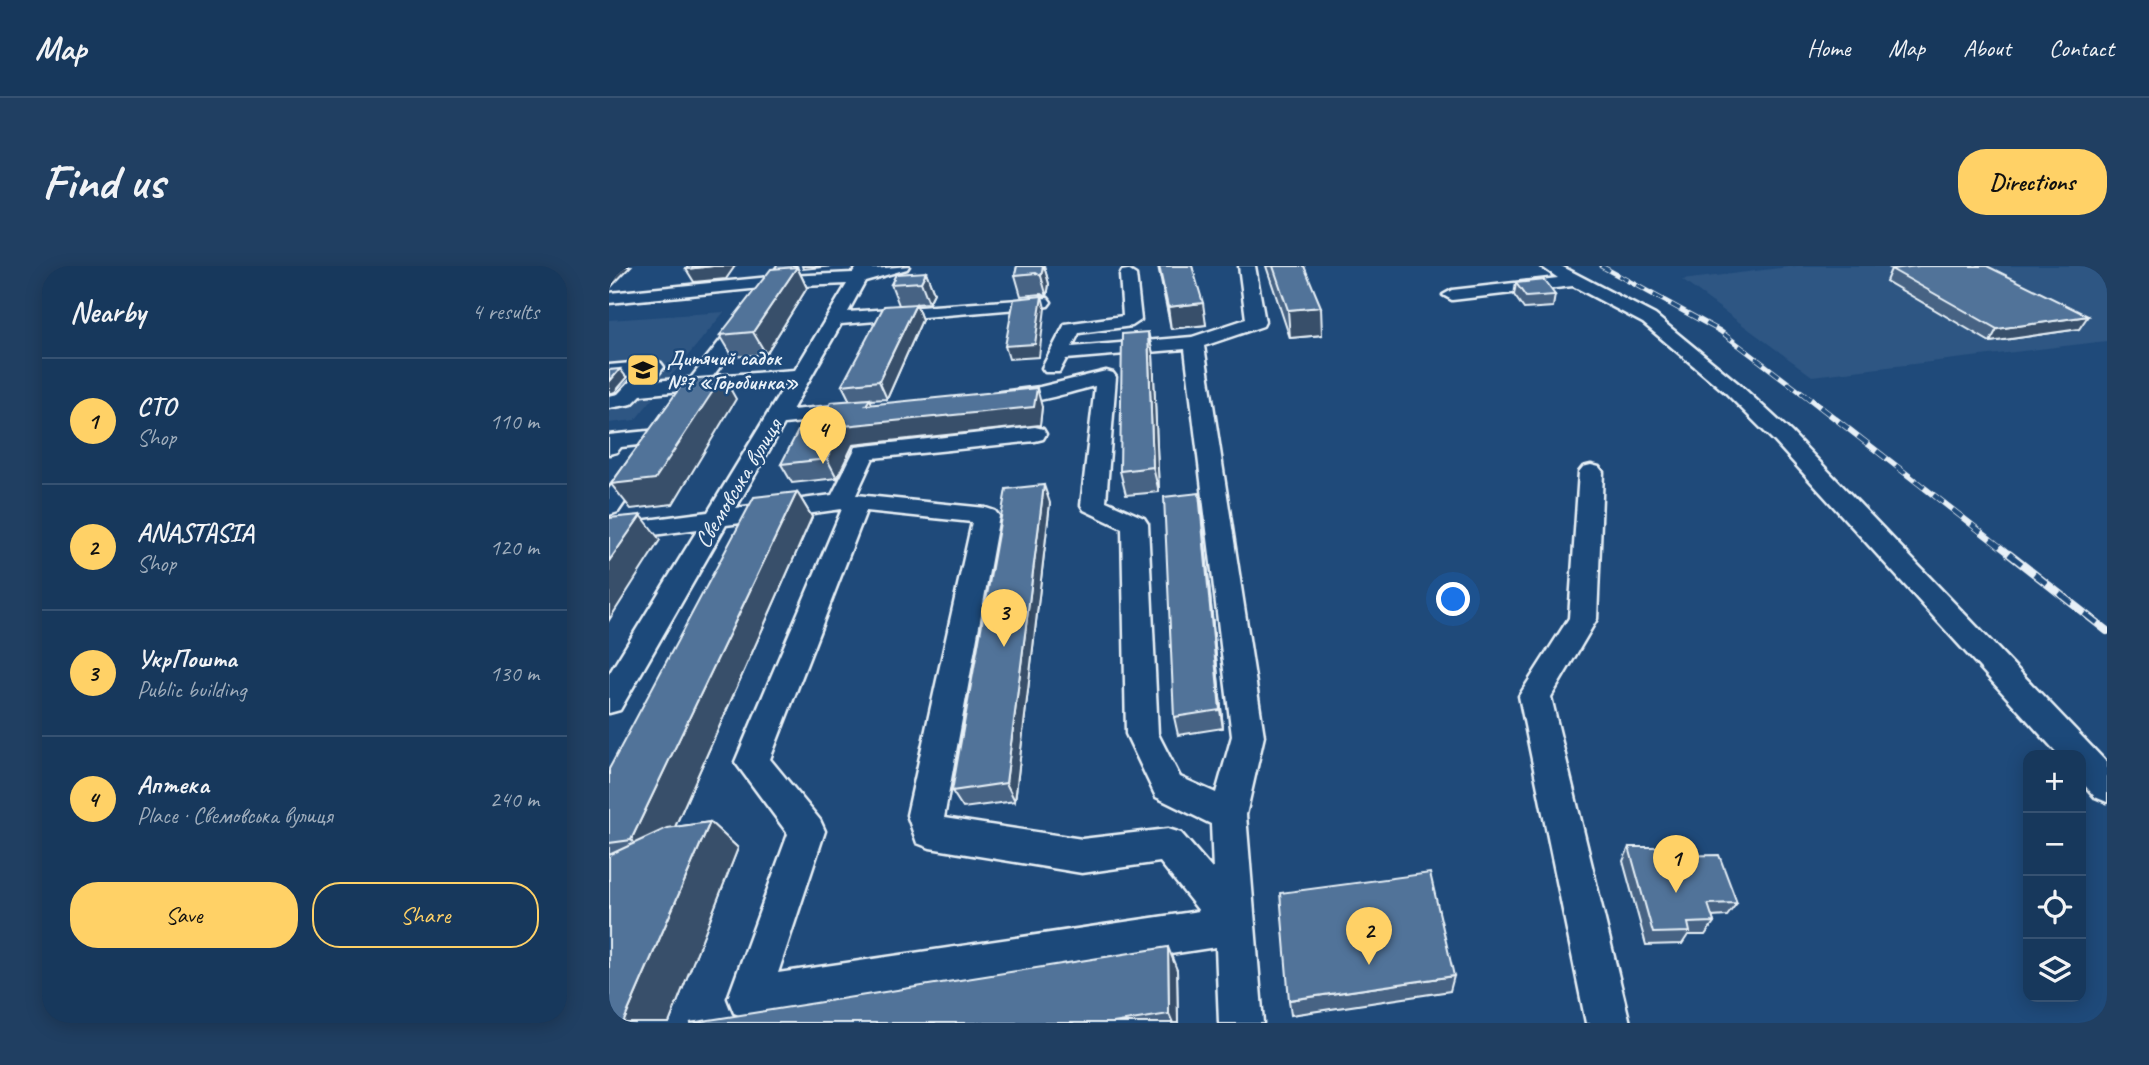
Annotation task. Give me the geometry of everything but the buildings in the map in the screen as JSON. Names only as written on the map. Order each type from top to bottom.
[{"type":"street","points":[[707,271],[863,272],[901,266]]},
{"type":"street","points":[[1059,354],[1194,343],[1256,322],[1247,266]]},
{"type":"street","points":[[1549,266],[1649,319],[1732,388],[1783,437],[2074,750]]},
{"type":"street","points":[[609,298],[781,271]]},
{"type":"street","points":[[609,506],[781,271]]},
{"type":"street","name":"Свемовська вулиця","points":[[609,701],[863,272]]},
{"type":"street","points":[[1040,393],[1072,328],[1132,320],[1128,275]]},
{"type":"street","points":[[1453,295],[1576,281]]},
{"type":"street","points":[[835,319],[1042,302]]},
{"type":"street","points":[[1194,343],[1248,736],[1228,815],[1241,1023]]},
{"type":"street","points":[[609,371],[654,367],[625,400],[609,402]]},
{"type":"street","points":[[635,389],[802,375]]},
{"type":"street","points":[[984,398],[1040,393],[1106,377],[1093,505],[1135,524],[1142,734],[1168,787],[1228,815]]},
{"type":"street","points":[[777,418],[874,409]]},
{"type":"street","points":[[1035,434],[864,452],[849,502],[752,762],[807,831],[748,998],[1235,925]]},
{"type":"street","points":[[609,447],[614,441],[658,437]]},
{"type":"street","points":[[1591,472],[1583,619],[1535,696],[1608,1023]]},
{"type":"street","points":[[609,533],[849,502],[986,516],[925,815],[930,832],[1082,856],[1168,845],[1235,925]]},
{"type":"street","points":[[2086,763],[2107,787]]},
{"type":"shaded area","points":[[1797,266],[2107,266],[2107,341],[1812,376],[1682,280]]},
{"type":"shaded area","name":"Дитячий садок №7 «Горобинка»","points":[[724,312],[635,420],[609,423],[609,320]]},
{"type":"railway","points":[[1601,266],[1720,331],[1803,394]]},
{"type":"railway","points":[[1801,392],[2012,556]]},
{"type":"railway","points":[[2009,554],[2107,631]]},
{"type":"place","name":"Дитячий садок №7 «Горобинка»","points":[[643,370]]},
{"type":"place","name":"Аптека","points":[[823,464]]},
{"type":"place","name":"УкрПошта","points":[[1004,647]]},
{"type":"place","name":"СТО","points":[[1676,893]]},
{"type":"place","name":"ANASTASIA","points":[[1369,965]]}]
